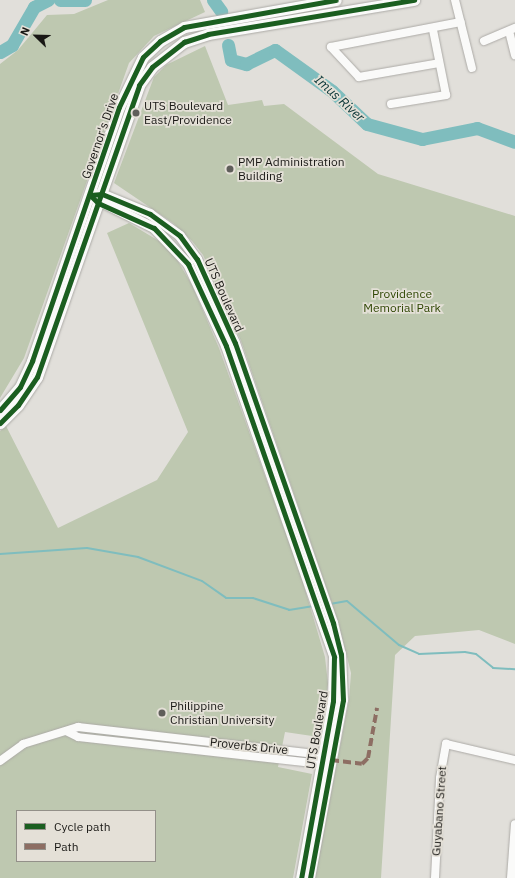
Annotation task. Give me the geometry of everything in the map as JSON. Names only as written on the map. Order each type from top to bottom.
[{"type":"highway","name":"Governor's Drive","points":[[0,410],[20,387],[32,361],[130,80],[139,62],[170,34],[206,23],[237,19],[336,0]]},
{"type":"highway","name":"Governor's Drive","points":[[0,423],[18,406],[37,377],[144,75],[167,52],[184,42],[208,34],[414,0]]},
{"type":"main road","name":"UTS Boulevard","points":[[90,195],[160,220],[197,258],[235,343],[328,625],[344,677],[301,878]]},
{"type":"main road","name":"UTS Boulevard","points":[[310,878],[326,759]]},
{"type":"street","points":[[455,0],[472,68]]},
{"type":"street","points":[[439,63],[359,77],[332,47],[433,30],[461,22]]},
{"type":"street","points":[[391,104],[446,95],[433,30]]},
{"type":"street","points":[[484,41],[512,30],[515,55]]},
{"type":"street","name":"Proverbs Drive","points":[[0,761],[23,744],[66,731],[78,737],[326,759]]},
{"type":"street","name":"Guyabano Street","points":[[435,878],[440,778],[446,744],[515,760]]},
{"type":"street","points":[[511,878],[515,824]]},
{"type":"green space","points":[[108,0],[200,0],[205,12],[154,36],[129,63],[24,358],[0,398],[0,64],[18,50],[47,15],[74,14]]},
{"type":"green space","name":"Providence Memorial Park","points":[[205,46],[228,105],[262,100],[264,106],[284,104],[378,174],[515,216],[515,644],[479,630],[415,636],[395,655],[381,878],[315,878],[349,700],[351,673],[338,621],[241,341],[203,255],[192,241],[173,223],[114,183],[154,77],[166,65]]},
{"type":"green space","name":"Philippine Christian University","points":[[129,223],[159,241],[175,256],[192,285],[219,348],[301,576],[325,657],[328,684],[319,737],[285,732],[278,767],[312,774],[293,878],[0,878],[0,431],[6,426],[58,528],[157,480],[188,432],[107,233]]},
{"type":"waterway","name":"Imus River","points":[[0,52],[12,45],[34,7],[48,0]]},
{"type":"waterway","name":"Imus River","points":[[60,0],[85,0]]},
{"type":"waterway","name":"Imus River","points":[[213,0],[221,11]]},
{"type":"waterway","name":"Imus River","points":[[228,45],[231,60],[246,64],[275,50],[332,91],[367,124],[422,139],[477,128],[515,142]]},
{"type":"waterway","points":[[0,554],[87,548],[138,557],[202,581],[226,598],[253,598],[289,610],[314,606]]},
{"type":"waterway","points":[[330,604],[347,601],[399,645],[419,654],[465,652],[476,654],[493,668],[515,669]]},
{"type":"marked path","points":[[331,760],[362,764],[368,758],[377,708]]},
{"type":"cycle path","points":[[0,410],[20,387],[32,361],[119,107],[143,57],[160,41],[184,27],[336,0]]},
{"type":"cycle path","points":[[0,423],[18,405],[37,377],[139,85],[152,67],[184,42],[208,34],[414,0]]},
{"type":"cycle path","points":[[90,195],[102,194],[150,214],[180,236],[197,259],[235,343],[333,623],[341,654],[343,700],[310,878]]},
{"type":"cycle path","points":[[90,195],[98,203],[154,228],[188,264],[226,346],[334,657],[333,701],[301,878]]},
{"type":"place","name":"UTS Boulevard East/Providence","points":[[136,113]]},
{"type":"place","name":"PMP Administration Building","points":[[230,169]]},
{"type":"place","name":"Philippine Christian University","points":[[162,713]]}]
